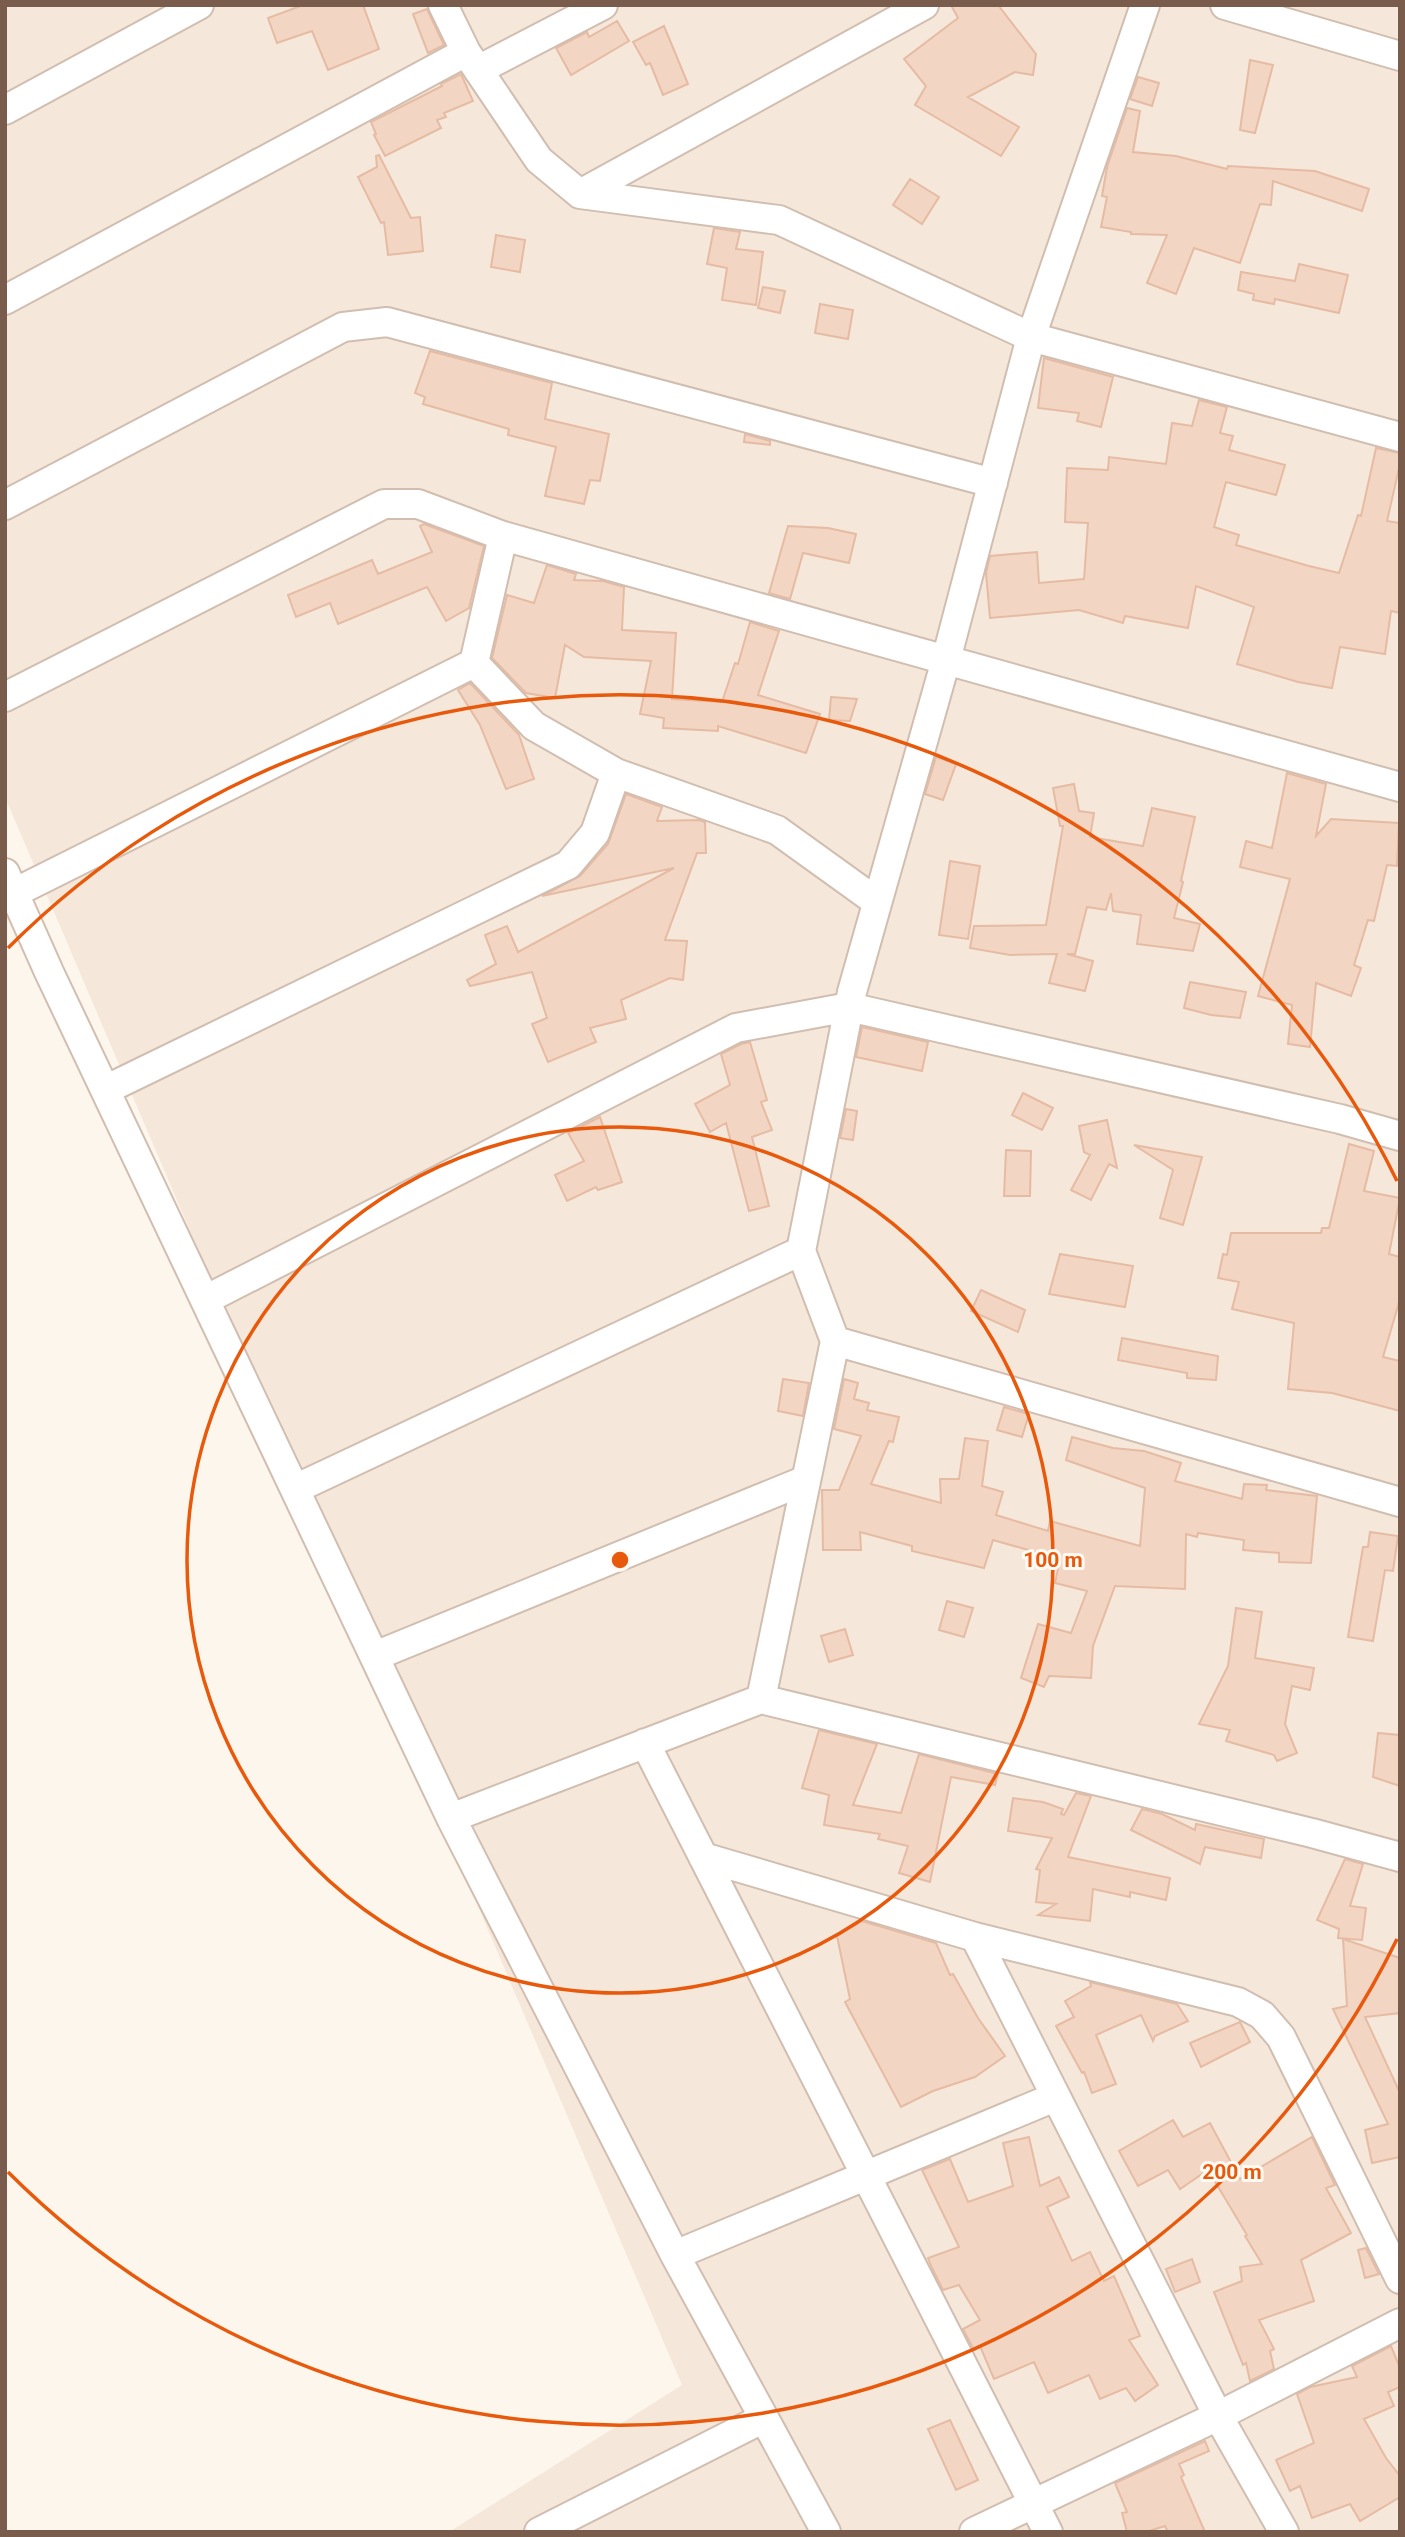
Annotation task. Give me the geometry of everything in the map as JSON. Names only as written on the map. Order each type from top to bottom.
[{"type":"street","points":[[5,110],[198,5]]},
{"type":"street","points":[[443,5],[472,61],[539,160],[580,194],[779,220],[1031,337],[1400,437]]},
{"type":"street","points":[[5,300],[472,61],[603,5]]},
{"type":"street","points":[[580,194],[924,5]]},
{"type":"street","points":[[761,1699],[835,1341],[801,1251],[849,1007],[946,660],[1031,337],[1145,5]]},
{"type":"street","points":[[1224,5],[1400,56]]},
{"type":"street","points":[[5,505],[343,327],[387,322],[993,483]]},
{"type":"street","points":[[5,697],[384,504],[418,504],[503,536],[1400,787]]},
{"type":"street","points":[[474,663],[503,536]]},
{"type":"street","points":[[474,663],[534,726],[616,773],[776,830],[877,902]]},
{"type":"street","points":[[474,663],[10,883],[105,1090],[451,1818],[675,2255],[827,2532]]},
{"type":"street","points":[[105,1090],[568,865],[594,834],[616,773]]},
{"type":"street","points":[[205,1300],[736,1028],[849,1007],[1340,1119],[1400,1136]]},
{"type":"street","points":[[295,1489],[801,1251]]},
{"type":"street","points":[[835,1341],[1400,1502]]},
{"type":"street","points":[[375,1656],[806,1480]]},
{"type":"street","points":[[451,1818],[761,1699],[1299,1829],[1400,1857]]},
{"type":"street","points":[[646,1743],[1048,2532]]},
{"type":"street","points":[[703,1857],[975,1937],[1238,2003],[1262,2015],[1281,2037],[1400,2279]]},
{"type":"street","points":[[975,1937],[1218,2416],[1284,2532]]},
{"type":"street","points":[[675,2255],[1055,2096]]},
{"type":"street","points":[[974,2532],[1218,2416],[1400,2323]]},
{"type":"street","points":[[539,2532],[764,2418]]},
{"type":"shaded area","points":[[5,5],[1400,5],[1400,2532],[449,2532],[682,2385],[5,797]]},
{"type":"building","points":[[303,5],[363,5],[379,49],[328,70],[312,31],[277,43],[268,18]]},
{"type":"building","points":[[951,5],[998,5],[1036,54],[1033,75],[1015,72],[968,97],[1019,127],[1001,156],[915,105],[926,86],[904,59],[958,18]]},
{"type":"building","points":[[427,9],[444,45],[428,53],[413,14]]},
{"type":"building","points":[[617,21],[629,41],[571,75],[556,48],[587,32],[589,37]]},
{"type":"building","points":[[664,26],[688,84],[663,95],[650,63],[646,65],[633,42]]},
{"type":"building","points":[[1250,60],[1273,65],[1255,133],[1240,130]]},
{"type":"building","points":[[461,74],[473,101],[444,113],[446,117],[437,120],[441,128],[385,156],[374,135],[376,134],[371,122]]},
{"type":"building","points":[[1138,77],[1159,83],[1152,106],[1130,99]]},
{"type":"building","points":[[1127,108],[1140,111],[1133,152],[1176,156],[1227,169],[1228,166],[1315,171],[1369,189],[1362,211],[1273,181],[1271,205],[1260,204],[1240,263],[1194,248],[1176,294],[1147,283],[1167,235],[1131,234],[1101,227],[1107,197],[1102,196],[1107,167]]},
{"type":"building","points":[[379,155],[411,218],[420,217],[423,251],[388,255],[384,222],[381,223],[358,177],[377,167],[376,156]]},
{"type":"building","points":[[910,179],[939,197],[922,224],[893,205]]},
{"type":"building","points":[[714,228],[740,232],[736,249],[763,252],[756,305],[722,300],[727,268],[707,264]]},
{"type":"building","points":[[496,235],[525,240],[520,272],[491,267]]},
{"type":"building","points":[[1299,264],[1348,275],[1339,313],[1275,299],[1274,304],[1253,300],[1254,294],[1238,290],[1241,272],[1295,281]]},
{"type":"building","points":[[763,287],[785,291],[780,313],[758,308]]},
{"type":"building","points":[[820,304],[853,310],[848,339],[815,333]]},
{"type":"building","points":[[430,351],[552,383],[545,419],[609,434],[600,481],[590,480],[584,504],[545,496],[556,447],[508,435],[509,429],[423,404],[425,397],[415,393]]},
{"type":"building","points":[[1044,358],[1113,377],[1101,427],[1077,421],[1079,413],[1038,408]]},
{"type":"building","points":[[1199,400],[1227,407],[1220,433],[1233,436],[1229,450],[1285,465],[1276,495],[1226,482],[1214,527],[1239,535],[1236,545],[1309,566],[1339,573],[1358,515],[1361,516],[1376,448],[1400,453],[1387,521],[1400,523],[1400,613],[1391,611],[1385,654],[1340,647],[1332,688],[1298,682],[1237,664],[1254,607],[1196,586],[1188,628],[1125,616],[1123,623],[1079,610],[990,618],[986,573],[990,556],[1037,552],[1039,583],[1084,579],[1088,523],[1065,522],[1067,468],[1108,470],[1109,457],[1166,464],[1172,423],[1192,426]]},
{"type":"building","points":[[745,434],[770,441],[770,445],[744,442]]},
{"type":"building","points":[[424,524],[484,546],[469,608],[446,621],[427,587],[338,624],[330,603],[296,617],[288,595],[372,560],[378,574],[432,552],[420,526]]},
{"type":"building","points":[[788,526],[828,528],[856,534],[849,563],[803,553],[790,599],[769,593]]},
{"type":"building","points":[[547,565],[576,574],[574,580],[603,581],[624,587],[622,630],[676,633],[672,699],[722,702],[735,663],[738,664],[750,622],[779,631],[758,695],[820,714],[806,753],[718,726],[718,731],[663,728],[664,718],[640,714],[651,661],[584,657],[565,645],[555,698],[526,693],[492,658],[507,595],[534,603]]},
{"type":"building","points":[[470,683],[519,735],[534,779],[506,789],[480,725],[458,690]]},
{"type":"building","points":[[831,697],[857,699],[850,721],[829,720]]},
{"type":"building","points":[[936,757],[956,764],[943,800],[925,794]]},
{"type":"building","points":[[1287,773],[1326,784],[1316,836],[1331,819],[1399,823],[1397,866],[1387,865],[1374,921],[1368,920],[1354,965],[1361,968],[1351,996],[1316,983],[1310,1047],[1288,1044],[1292,1005],[1258,996],[1290,879],[1240,867],[1246,841],[1272,848]]},
{"type":"building","points":[[1074,784],[1079,811],[1094,813],[1090,837],[1143,846],[1152,808],[1195,817],[1174,918],[1200,924],[1193,951],[1137,944],[1141,915],[1113,911],[1111,893],[1106,910],[1087,907],[1075,954],[1067,954],[1093,961],[1085,991],[1049,983],[1057,954],[1010,955],[970,948],[974,926],[1046,925],[1063,826],[1060,826],[1053,788]]},
{"type":"building","points":[[626,794],[662,807],[657,821],[705,822],[706,853],[697,853],[665,940],[687,941],[683,980],[670,978],[621,1000],[626,1019],[590,1028],[596,1042],[548,1062],[532,1024],[547,1018],[532,972],[470,986],[467,980],[496,964],[485,935],[507,926],[518,952],[674,868],[542,896],[580,876],[608,844]]},
{"type":"building","points":[[950,861],[980,866],[968,939],[939,935]]},
{"type":"building","points":[[1190,982],[1246,992],[1240,1018],[1211,1015],[1184,1008]]},
{"type":"building","points":[[862,1027],[928,1042],[922,1071],[856,1057]]},
{"type":"building","points":[[750,1042],[767,1100],[761,1102],[772,1130],[752,1137],[769,1206],[749,1211],[726,1123],[710,1132],[695,1104],[730,1085],[721,1054]]},
{"type":"building","points":[[1023,1093],[1053,1108],[1042,1130],[1012,1115]]},
{"type":"building","points":[[846,1109],[857,1111],[853,1140],[840,1138]]},
{"type":"building","points":[[600,1117],[622,1182],[598,1190],[596,1187],[567,1201],[555,1175],[584,1161],[568,1133]]},
{"type":"building","points":[[1107,1120],[1117,1168],[1109,1164],[1091,1200],[1071,1190],[1090,1155],[1084,1152],[1079,1126]]},
{"type":"building","points":[[1349,1144],[1374,1151],[1364,1191],[1400,1198],[1389,1254],[1400,1257],[1400,1299],[1383,1357],[1400,1361],[1400,1411],[1332,1393],[1288,1389],[1294,1323],[1232,1309],[1239,1282],[1218,1278],[1223,1254],[1227,1255],[1231,1233],[1321,1233],[1322,1228],[1329,1228]]},
{"type":"building","points":[[1134,1145],[1202,1157],[1183,1225],[1160,1218],[1173,1170]]},
{"type":"building","points":[[1006,1150],[1031,1151],[1030,1196],[1004,1196]]},
{"type":"building","points":[[1060,1254],[1133,1266],[1125,1307],[1049,1294]]},
{"type":"building","points":[[981,1290],[1025,1310],[1018,1332],[971,1311]]},
{"type":"building","points":[[1122,1338],[1218,1356],[1216,1380],[1187,1378],[1187,1373],[1118,1360]]},
{"type":"building","points":[[783,1379],[809,1383],[803,1416],[778,1411]]},
{"type":"building","points":[[844,1379],[858,1383],[854,1399],[869,1403],[867,1410],[899,1417],[893,1442],[889,1441],[871,1484],[941,1503],[940,1479],[959,1479],[965,1438],[988,1441],[982,1486],[1003,1492],[996,1515],[1048,1531],[1050,1521],[1140,1546],[1145,1488],[1066,1460],[1072,1437],[1113,1448],[1144,1451],[1181,1463],[1175,1481],[1242,1499],[1244,1484],[1267,1485],[1266,1490],[1317,1496],[1311,1563],[1279,1562],[1279,1553],[1243,1550],[1244,1540],[1198,1533],[1197,1537],[1186,1534],[1185,1589],[1115,1586],[1093,1646],[1091,1678],[1049,1676],[1044,1687],[1021,1678],[1038,1624],[1071,1633],[1087,1591],[1055,1583],[1060,1559],[993,1540],[984,1568],[912,1551],[912,1546],[860,1532],[861,1550],[823,1550],[822,1490],[839,1490],[861,1436],[834,1429]]},
{"type":"building","points":[[1004,1407],[1029,1414],[1022,1437],[997,1430]]},
{"type":"building","points":[[1370,1532],[1398,1536],[1393,1571],[1385,1570],[1373,1641],[1348,1637],[1363,1547],[1368,1547]]},
{"type":"building","points":[[947,1601],[973,1608],[964,1637],[939,1630]]},
{"type":"building","points":[[1236,1608],[1262,1612],[1255,1658],[1314,1668],[1310,1690],[1292,1686],[1285,1724],[1297,1753],[1277,1761],[1274,1755],[1226,1741],[1230,1730],[1199,1724],[1228,1666]]},
{"type":"building","points":[[845,1629],[853,1655],[829,1662],[821,1636]]},
{"type":"building","points":[[819,1730],[877,1744],[853,1805],[901,1813],[919,1754],[998,1774],[995,1785],[951,1777],[930,1882],[899,1873],[908,1846],[878,1839],[880,1834],[824,1825],[829,1795],[802,1788]]},
{"type":"building","points":[[1378,1733],[1400,1735],[1400,1786],[1373,1777]]},
{"type":"building","points":[[1076,1793],[1091,1796],[1068,1857],[1170,1878],[1166,1900],[1130,1892],[1130,1897],[1093,1889],[1090,1921],[1038,1915],[1056,1904],[1036,1902],[1040,1870],[1036,1869],[1052,1838],[1008,1831],[1013,1798],[1043,1802],[1063,1809],[1061,1814],[1064,1815]]},
{"type":"building","points":[[1142,1809],[1162,1814],[1195,1830],[1196,1824],[1264,1839],[1261,1858],[1205,1847],[1200,1864],[1131,1830]]},
{"type":"building","points":[[1345,1859],[1363,1864],[1350,1906],[1366,1908],[1362,1940],[1338,1938],[1339,1929],[1317,1920]]},
{"type":"building","points":[[862,1921],[936,1943],[950,1975],[953,1974],[978,2018],[1005,2056],[975,2077],[933,2091],[901,2107],[845,2002],[850,1999],[837,1936]]},
{"type":"building","points":[[1343,1939],[1400,1958],[1400,2013],[1365,2017],[1400,2093],[1400,2157],[1372,2163],[1365,2130],[1388,2124],[1333,2009],[1347,2006]]},
{"type":"building","points":[[1090,1982],[1177,2004],[1188,2021],[1155,2036],[1153,2041],[1141,2015],[1096,2035],[1116,2084],[1092,2093],[1084,2072],[1082,2073],[1056,2026],[1074,2017],[1065,2001],[1091,1986]]},
{"type":"building","points":[[1240,2022],[1250,2042],[1201,2067],[1190,2043]]},
{"type":"building","points":[[1173,2120],[1183,2137],[1210,2123],[1240,2179],[1312,2137],[1335,2185],[1326,2188],[1351,2233],[1301,2260],[1314,2301],[1259,2320],[1274,2349],[1270,2351],[1274,2369],[1250,2381],[1246,2363],[1243,2365],[1214,2292],[1242,2281],[1240,2267],[1262,2264],[1245,2236],[1247,2235],[1208,2170],[1180,2189],[1168,2170],[1138,2186],[1119,2151]]},
{"type":"building","points":[[1029,2137],[1040,2186],[1059,2177],[1069,2197],[1047,2207],[1072,2261],[1090,2252],[1104,2281],[1114,2276],[1140,2336],[1129,2340],[1158,2385],[1135,2401],[1126,2388],[1100,2399],[1089,2375],[1048,2393],[1034,2362],[994,2379],[980,2346],[974,2350],[963,2329],[980,2320],[959,2285],[943,2290],[932,2268],[928,2258],[959,2247],[922,2170],[950,2159],[968,2202],[1013,2186],[1003,2143]]},
{"type":"building","points":[[1366,2248],[1379,2274],[1365,2278],[1358,2250]]},
{"type":"building","points":[[1192,2259],[1200,2282],[1175,2292],[1166,2269]]},
{"type":"building","points":[[1391,2346],[1400,2368],[1400,2387],[1388,2392],[1394,2406],[1364,2419],[1386,2458],[1400,2476],[1400,2497],[1360,2521],[1350,2504],[1312,2518],[1300,2486],[1290,2491],[1276,2460],[1314,2443],[1297,2394],[1310,2387],[1357,2377],[1352,2366]]},
{"type":"building","points":[[950,2420],[978,2480],[956,2490],[928,2429]]},
{"type":"building","points":[[1205,2441],[1209,2451],[1179,2464],[1184,2475],[1181,2477],[1205,2532],[1168,2532],[1165,2526],[1146,2532],[1127,2532],[1122,2513],[1127,2512],[1115,2483]]}]
